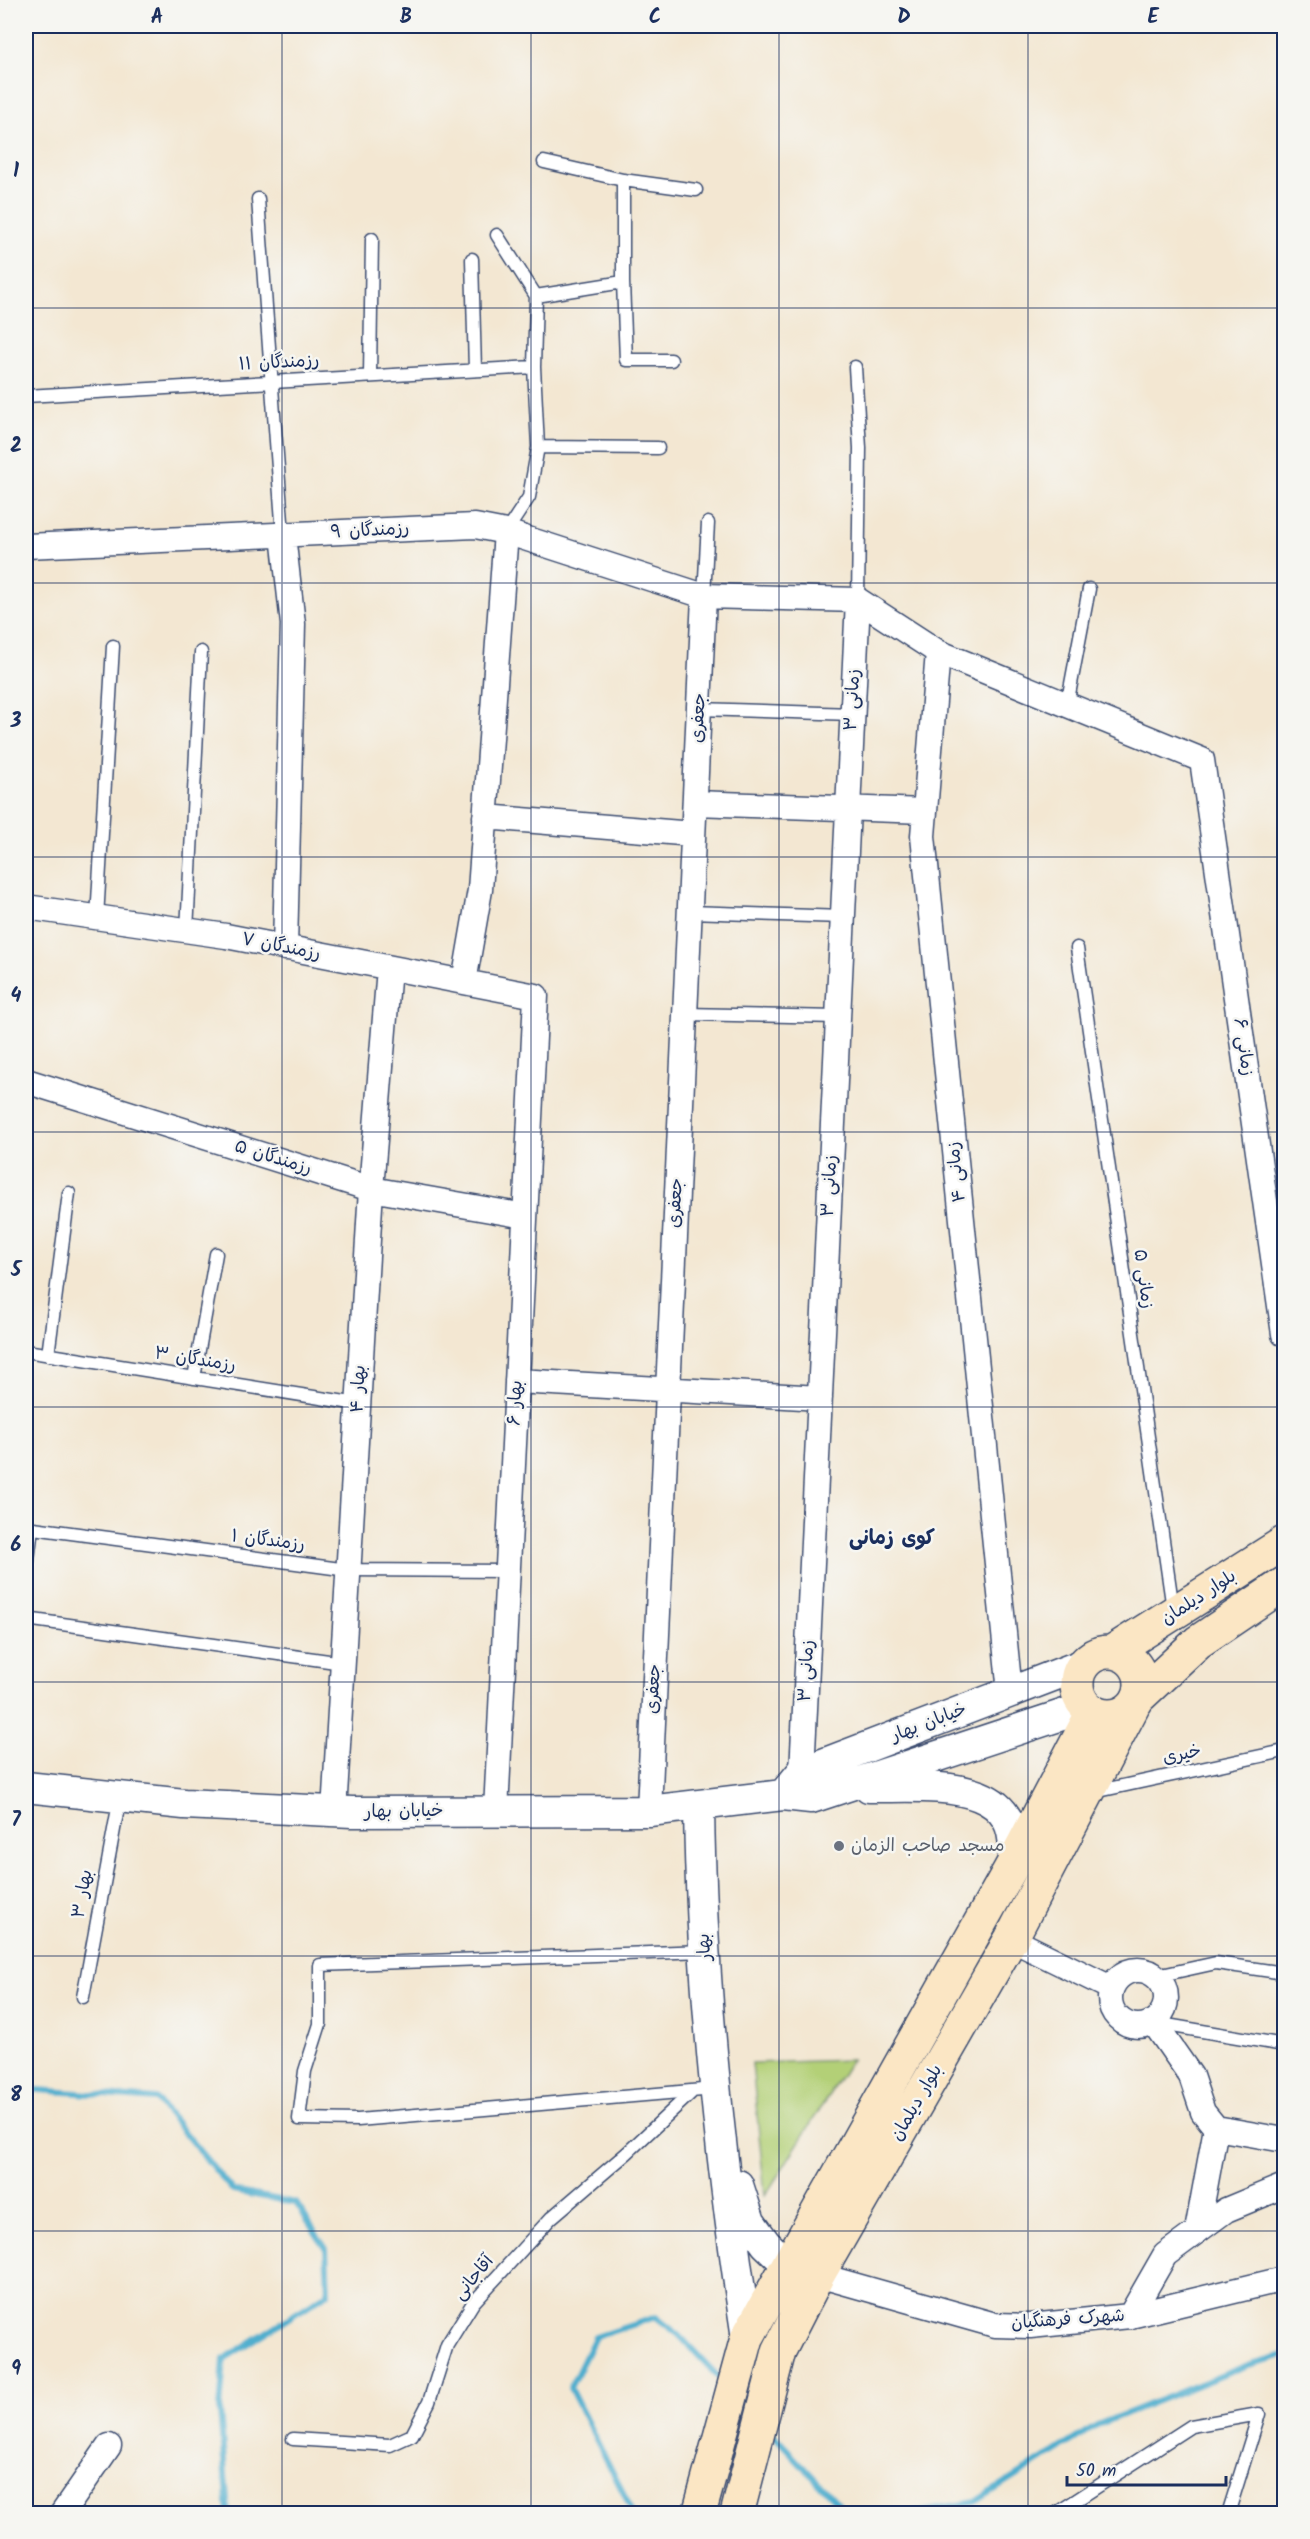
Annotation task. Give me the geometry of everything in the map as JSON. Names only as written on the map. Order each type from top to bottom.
[{"type":"main road","name":"بلوار دیلمان","points":[[1098,1658],[1174,1615],[1281,1539]]},
{"type":"main road","name":"بلوار دیلمان","points":[[699,2514],[745,2344],[803,2270],[1011,1939],[1136,1701],[1198,1642],[1284,1584]]},
{"type":"main road","points":[[1124,1655],[1140,1672],[1142,1684],[1136,1701],[1124,1713],[1114,1716],[1103,1716],[1089,1709],[1078,1694],[1080,1671],[1098,1658],[1124,1655]]},
{"type":"main road","name":"بلوار دیلمان","points":[[737,2514],[779,2351],[803,2270],[1012,1866],[1089,1709]]},
{"type":"street","name":"رزمندگان ۹","points":[[26,546],[476,526],[506,532],[704,596],[858,600]]},
{"type":"street","points":[[464,982],[480,890],[506,532]]},
{"type":"street","points":[[283,535],[293,624],[285,948]]},
{"type":"street","name":"جعفری","points":[[649,1811],[704,596]]},
{"type":"street","points":[[858,600],[938,652],[1067,705]]},
{"type":"street","name":"زمانی ۳","points":[[802,1772],[858,600]]},
{"type":"street","name":"زمانی ۴","points":[[938,652],[923,836],[1010,1692]]},
{"type":"street","name":"زمانی ۶","points":[[1067,705],[1202,760],[1284,1334]]},
{"type":"street","points":[[695,803],[925,811]]},
{"type":"street","points":[[485,817],[693,834]]},
{"type":"street","name":"رزمندگان ۷","points":[[26,907],[285,948],[536,996]]},
{"type":"street","name":"بهار ۴","points":[[334,1812],[371,1189],[389,968]]},
{"type":"street","name":"بهار ۶","points":[[496,1811],[536,996]]},
{"type":"street","name":"رزمندگان ۵","points":[[26,1082],[371,1189],[525,1216]]},
{"type":"street","points":[[517,1381],[820,1398]]},
{"type":"street","name":"خیابان بهار","points":[[802,1772],[1098,1658]]},
{"type":"street","name":"خیابان بهار","points":[[26,1786],[184,1804],[334,1812],[649,1811],[783,1796],[811,1798],[1089,1709]]},
{"type":"street","points":[[783,1796],[802,1772]]},
{"type":"street","points":[[845,1787],[952,1789],[975,1793],[996,1806],[1010,1826],[1014,1839],[1012,1866]]},
{"type":"street","name":"بهار","points":[[699,1805],[705,1951],[703,2090],[727,2207],[745,2344]]},
{"type":"street","points":[[1011,1939],[1111,1988]]},
{"type":"street","points":[[1140,1970],[1157,1976],[1166,1991],[1165,2009],[1154,2023],[1137,2027],[1120,2021],[1110,2006],[1111,1988],[1123,1974],[1140,1970]]},
{"type":"street","points":[[1154,2023],[1191,2076],[1203,2112],[1216,2128],[1284,2139]]},
{"type":"street","name":"بهار","points":[[703,2090],[750,2222],[766,2244],[803,2270]]},
{"type":"street","points":[[1197,2230],[1216,2128]]},
{"type":"street","points":[[1130,2316],[1165,2255],[1226,2210],[1284,2186]]},
{"type":"street","name":"شهرک فرهنگیان","points":[[803,2270],[995,2325],[1030,2326],[1130,2316],[1284,2279]]},
{"type":"street","points":[[63,2514],[109,2446]]},
{"type":"lane","points":[[544,162],[623,180],[696,190]]},
{"type":"lane","points":[[623,180],[626,360],[671,360]]},
{"type":"lane","points":[[258,199],[283,535]]},
{"type":"lane","points":[[497,235],[536,296],[534,367],[538,447],[529,497],[506,532]]},
{"type":"lane","points":[[370,376],[372,239]]},
{"type":"lane","points":[[472,258],[475,370]]},
{"type":"lane","points":[[536,296],[623,282]]},
{"type":"lane","name":"رزمندگان ۱۱","points":[[26,396],[534,367]]},
{"type":"lane","points":[[855,367],[860,448],[858,600]]},
{"type":"lane","points":[[538,447],[658,448]]},
{"type":"lane","points":[[704,596],[708,523]]},
{"type":"lane","points":[[1067,705],[1089,589]]},
{"type":"lane","points":[[97,918],[113,646]]},
{"type":"lane","points":[[187,931],[201,652]]},
{"type":"lane","points":[[699,709],[852,714]]},
{"type":"lane","points":[[690,912],[843,917]]},
{"type":"lane","name":"زمانی ۵","points":[[1077,948],[1174,1615]]},
{"type":"lane","points":[[685,1014],[838,1017]]},
{"type":"lane","points":[[48,1355],[69,1193]]},
{"type":"lane","points":[[194,1378],[216,1254]]},
{"type":"lane","name":"رزمندگان ۳","points":[[26,1351],[358,1404]]},
{"type":"lane","points":[[26,1576],[29,1528]]},
{"type":"lane","name":"رزمندگان ۱","points":[[29,1528],[348,1570],[507,1571]]},
{"type":"lane","points":[[26,1619],[343,1662]]},
{"type":"lane","name":"خیری","points":[[1087,1794],[1284,1751]]},
{"type":"lane","name":"بهار ۳","points":[[82,1997],[120,1797]]},
{"type":"lane","points":[[703,2090],[358,2120],[299,2119],[305,2071],[320,2024],[320,1965],[705,1951]]},
{"type":"lane","points":[[1157,1976],[1216,1963],[1284,1973]]},
{"type":"lane","points":[[1154,2023],[1284,2045]]},
{"type":"lane","name":"آقاجانی","points":[[293,2439],[390,2445],[412,2435],[429,2402],[447,2345],[473,2303],[551,2218],[703,2090]]},
{"type":"lane","points":[[1055,2514],[1191,2426],[1259,2414],[1228,2514]]},
{"type":"green space","points":[[851,2060],[765,2196],[752,2063]]},
{"type":"waterway","points":[[26,2089],[156,2099],[233,2191],[296,2203],[326,2249],[328,2293],[224,2359],[220,2410],[228,2514]]},
{"type":"waterway","points":[[634,2514],[570,2388],[595,2337],[656,2317],[679,2335],[723,2382]]},
{"type":"waterway","points":[[904,2514],[975,2502],[1097,2425],[1248,2365],[1284,2355]]},
{"type":"waterway","points":[[770,2431],[848,2514]]},
{"type":"place","name":"مسجد صاحب الزمان","points":[[839,1846]]},
{"type":"district","name":"کوی زمانی","points":[[892,1539]]}]
